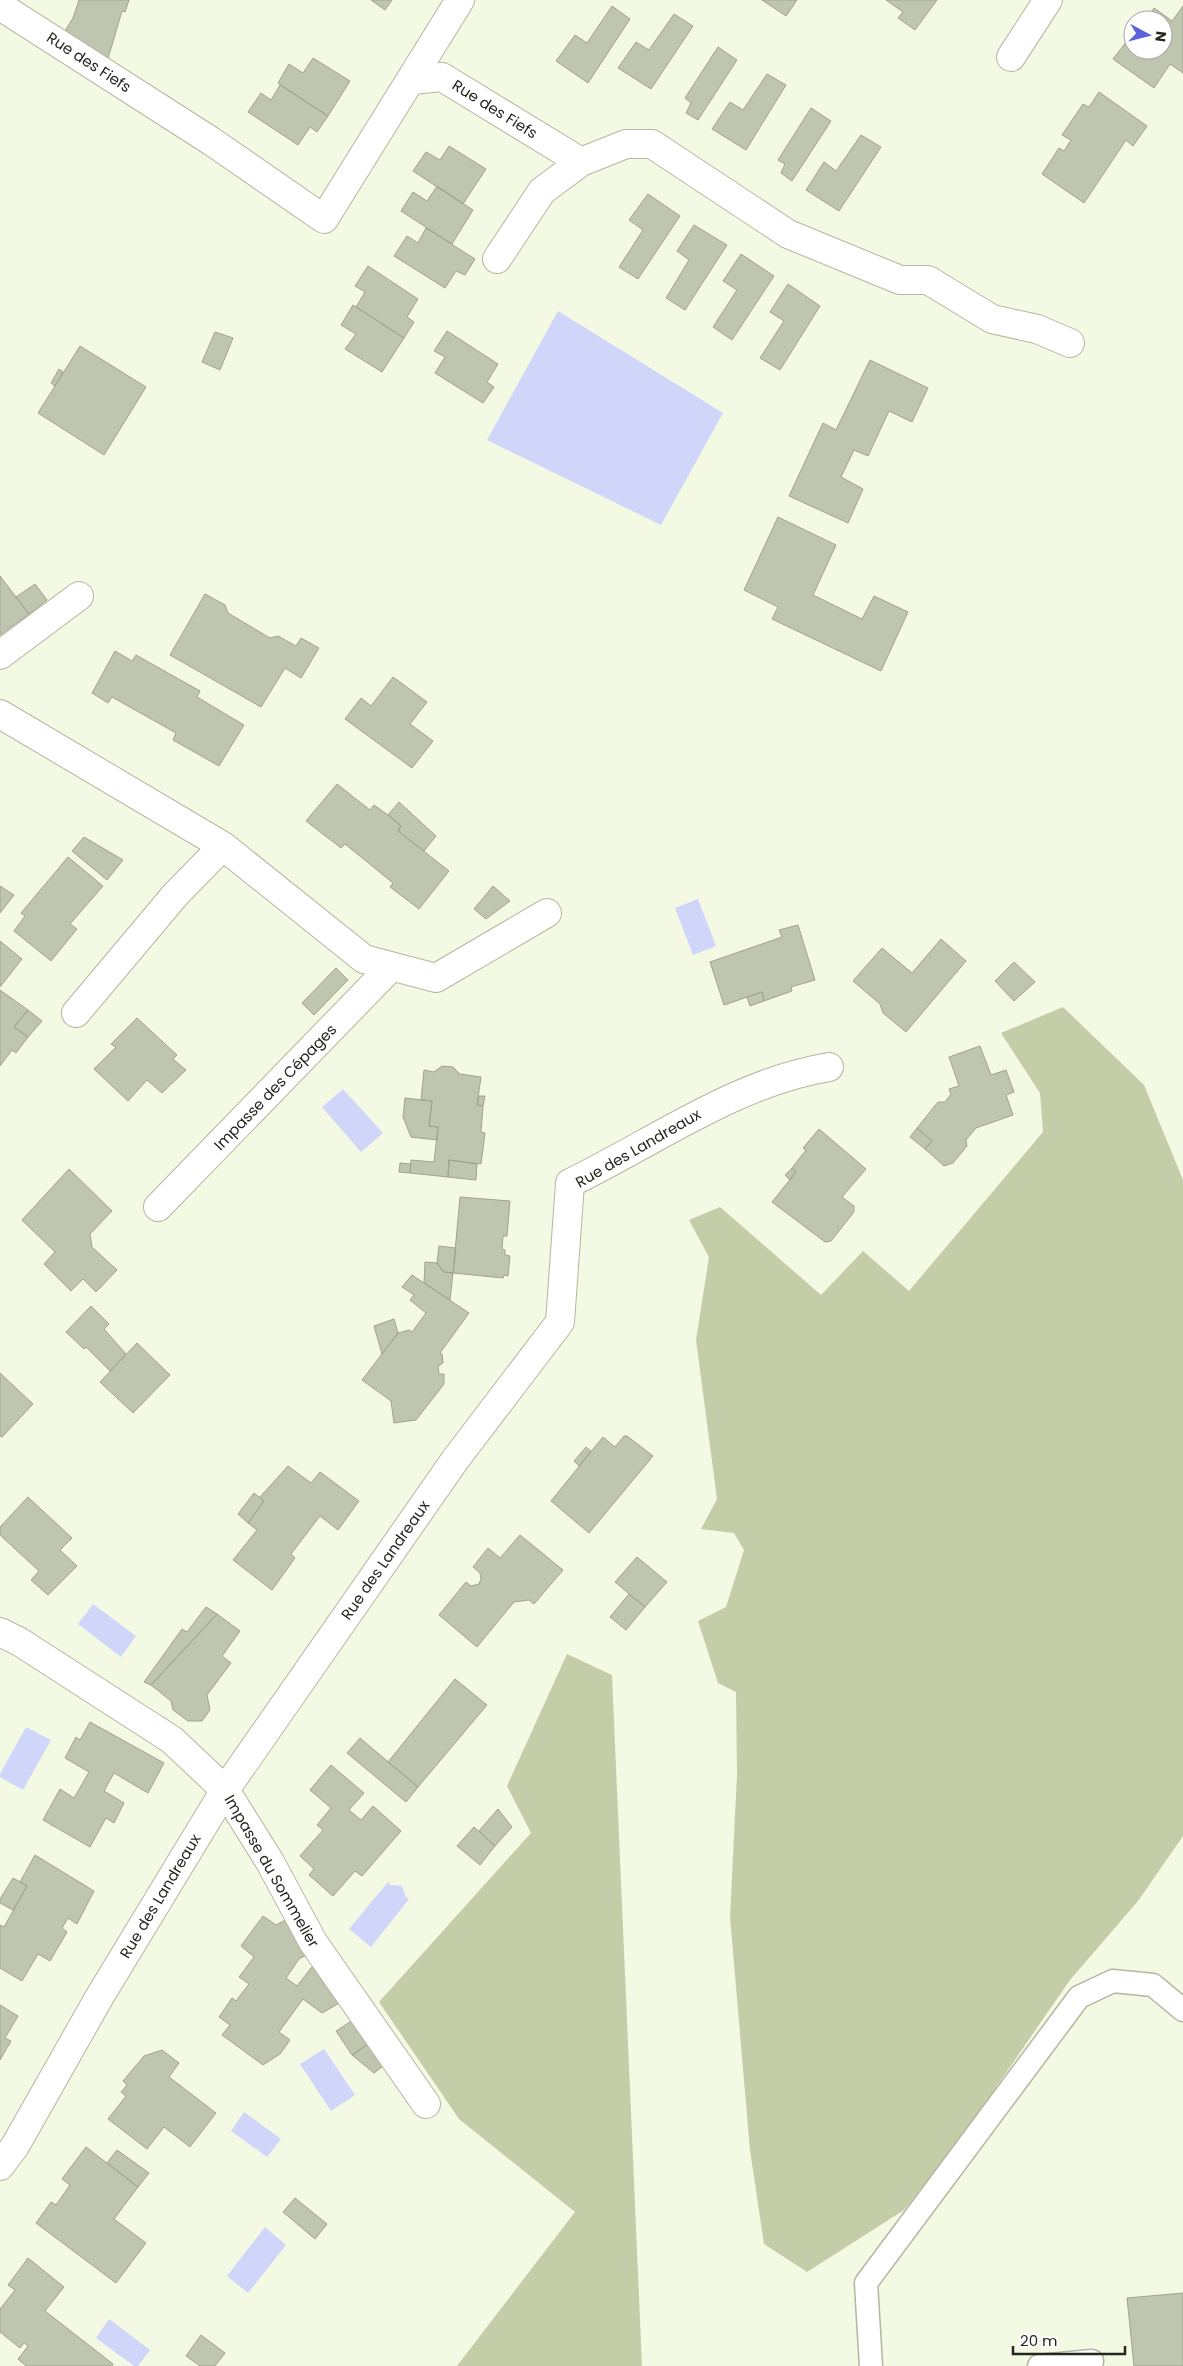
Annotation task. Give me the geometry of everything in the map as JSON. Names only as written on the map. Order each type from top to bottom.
[{"type":"street","points":[[412,80],[460,0]]},
{"type":"street","points":[[1011,57],[1048,0]]},
{"type":"street","name":"Rue des Fiefs","points":[[0,6],[211,141],[324,220],[412,80],[442,76],[581,162]]},
{"type":"street","points":[[497,259],[542,191],[581,162],[626,144],[652,144],[788,234],[900,280],[928,280],[992,319],[1037,329],[1070,343]]},
{"type":"street","points":[[0,655],[79,596]]},
{"type":"street","points":[[0,714],[223,846],[364,959],[436,978],[548,913]]},
{"type":"street","points":[[76,1013],[176,894],[223,846]]},
{"type":"street","name":"Impasse des Cépages","points":[[158,1207],[391,967]]},
{"type":"street","name":"Rue des Landreaux","points":[[0,2166],[15,2146],[100,1996],[225,1790],[455,1460],[560,1322],[570,1183],[620,1159],[709,1107],[800,1072],[829,1068]]},
{"type":"street","name":"Impasse du Sommelier","points":[[0,1632],[172,1740],[225,1790],[270,1862],[313,1942],[426,2104]]},
{"type":"lane","points":[[871,2366],[866,2283],[1079,1997],[1113,1981],[1153,1986],[1183,2010]]},
{"type":"lane","points":[[1039,2366],[1092,2361]]},
{"type":"green space","points":[[1063,1007],[1144,1085],[1183,1180],[1183,1836],[1138,1901],[1070,1980],[961,2138],[904,2210],[807,2272],[764,2244],[750,2150],[730,1917],[737,1775],[736,1692],[718,1683],[698,1621],[726,1607],[744,1550],[734,1533],[701,1529],[717,1499],[696,1340],[709,1257],[689,1220],[720,1207],[821,1295],[863,1251],[909,1291],[1043,1132],[1040,1093],[1001,1033]]},
{"type":"green space","points":[[567,1654],[612,1675],[642,2366],[457,2366],[575,2212],[459,2119],[379,2002],[531,1833],[507,1786]]},
{"type":"water","points":[[558,311],[723,413],[661,525],[487,440]]},
{"type":"water","points":[[698,899],[716,946],[693,955],[675,908]]},
{"type":"water","points":[[343,1089],[383,1133],[361,1152],[322,1107]]},
{"type":"water","points":[[93,1604],[136,1636],[121,1657],[78,1624]]},
{"type":"water","points":[[26,1727],[51,1740],[23,1790],[0,1777],[0,1774]]},
{"type":"water","points":[[388,1882],[390,1885],[402,1886],[406,1897],[409,1899],[371,1947],[349,1929]]},
{"type":"water","points":[[324,2049],[355,2095],[331,2111],[300,2064]]},
{"type":"water","points":[[244,2112],[281,2139],[267,2157],[231,2131]]},
{"type":"water","points":[[265,2227],[286,2245],[248,2293],[227,2276]]},
{"type":"water","points":[[109,2319],[150,2350],[138,2366],[134,2366],[96,2338]]},
{"type":"building","points":[[79,0],[129,0],[125,12],[122,11],[107,62],[63,34],[73,18]]},
{"type":"building","points":[[371,0],[392,0],[385,10]]},
{"type":"building","points":[[762,0],[797,0],[786,16]]},
{"type":"building","points":[[886,0],[937,0],[915,30],[898,18],[903,12]]},
{"type":"building","points":[[612,6],[630,19],[588,83],[556,61],[575,35],[587,43]]},
{"type":"building","points":[[1183,6],[1183,73],[1170,64],[1154,88],[1113,59],[1123,46],[1123,60],[1173,60],[1173,20]]},
{"type":"building","points":[[674,14],[693,26],[651,89],[618,68],[636,42],[649,50]]},
{"type":"building","points":[[718,47],[737,60],[698,120],[686,113],[691,103],[685,98]]},
{"type":"building","points":[[313,58],[350,81],[328,116],[278,83],[289,64],[303,73]]},
{"type":"building","points":[[767,74],[786,85],[746,150],[712,129],[730,102],[743,110]]},
{"type":"building","points":[[280,85],[328,116],[317,132],[310,127],[298,145],[248,112],[261,93],[271,100]]},
{"type":"building","points":[[1099,92],[1147,126],[1133,146],[1126,140],[1084,203],[1042,174],[1059,148],[1064,151],[1071,140],[1062,135],[1083,104],[1089,107]]},
{"type":"building","points":[[811,108],[831,121],[792,181],[781,173],[785,164],[778,160]]},
{"type":"building","points":[[861,135],[881,147],[839,211],[806,190],[824,162],[836,171]]},
{"type":"building","points":[[449,146],[486,169],[463,204],[413,171],[426,152],[440,160]]},
{"type":"building","points":[[437,186],[473,210],[452,244],[401,211],[413,192],[427,201]]},
{"type":"building","points":[[648,194],[680,216],[638,279],[619,267],[643,230],[629,220]]},
{"type":"building","points":[[694,225],[727,245],[685,310],[666,298],[689,260],[677,251]]},
{"type":"building","points":[[426,228],[475,259],[465,275],[456,271],[445,288],[394,256],[407,236],[418,243]]},
{"type":"building","points":[[741,254],[774,276],[732,340],[713,327],[737,290],[723,281]]},
{"type":"building","points":[[368,266],[418,299],[407,317],[414,322],[404,338],[356,307],[365,292],[355,286]]},
{"type":"building","points":[[788,284],[820,306],[780,370],[760,358],[784,321],[770,312]]},
{"type":"building","points":[[353,305],[404,338],[382,372],[345,349],[356,334],[341,325]]},
{"type":"building","points":[[447,331],[498,364],[487,382],[494,387],[483,403],[435,373],[445,357],[434,351]]},
{"type":"building","points":[[215,332],[233,338],[220,370],[202,362]]},
{"type":"building","points":[[80,346],[146,387],[104,455],[38,413]]},
{"type":"building","points":[[870,360],[928,388],[912,422],[889,411],[868,456],[854,450],[841,477],[863,489],[848,523],[789,496],[823,423],[836,430]]},
{"type":"building","points":[[59,369],[63,372],[55,386],[51,383]]},
{"type":"building","points":[[778,517],[836,545],[813,595],[862,619],[874,596],[908,612],[881,671],[772,619],[778,607],[744,590]]},
{"type":"building","points":[[0,576],[29,614],[0,635]]},
{"type":"building","points":[[35,584],[47,600],[29,614],[16,597]]},
{"type":"building","points":[[205,594],[225,605],[228,613],[270,638],[278,636],[296,646],[301,638],[319,648],[301,678],[285,668],[261,707],[170,655]]},
{"type":"building","points":[[115,651],[132,661],[136,655],[200,691],[197,697],[244,725],[219,766],[173,740],[176,733],[112,697],[108,703],[92,693]]},
{"type":"building","points":[[393,677],[427,702],[410,724],[433,741],[412,768],[345,719],[361,698],[371,706]]},
{"type":"building","points":[[337,784],[370,810],[374,805],[388,815],[401,826],[398,831],[449,871],[419,909],[390,887],[393,883],[345,844],[341,848],[306,821]]},
{"type":"building","points":[[399,802],[436,836],[424,851],[398,831],[401,826],[388,815]]},
{"type":"building","points":[[84,837],[123,860],[107,880],[72,851]]},
{"type":"building","points":[[68,857],[103,886],[70,924],[77,929],[51,961],[14,931],[25,916],[21,913]]},
{"type":"building","points":[[0,886],[14,895],[0,913]]},
{"type":"building","points":[[493,886],[510,901],[486,919],[474,909]]},
{"type":"building","points":[[798,925],[815,980],[791,987],[792,991],[764,1001],[762,992],[724,1005],[710,962],[782,937],[779,930]]},
{"type":"building","points":[[941,939],[966,961],[906,1032],[883,1013],[880,1004],[853,981],[882,948],[912,973]]},
{"type":"building","points":[[0,941],[22,959],[0,987]]},
{"type":"building","points":[[1014,962],[1035,982],[1014,1001],[995,981]]},
{"type":"building","points":[[336,968],[348,980],[314,1015],[302,1003]]},
{"type":"building","points":[[0,990],[28,1010],[14,1027],[28,1037],[16,1053],[12,1050],[0,1066]]},
{"type":"building","points":[[762,992],[764,1001],[750,1006],[747,997]]},
{"type":"building","points":[[28,1010],[42,1021],[28,1037],[14,1027]]},
{"type":"building","points":[[137,1018],[177,1055],[173,1059],[186,1070],[162,1093],[147,1080],[128,1101],[94,1069],[116,1047],[111,1044]]},
{"type":"building","points":[[980,1046],[991,1075],[1006,1070],[1014,1092],[1006,1095],[1013,1115],[976,1128],[966,1140],[967,1146],[953,1163],[944,1166],[925,1149],[932,1141],[917,1128],[938,1102],[945,1102],[951,1094],[949,1089],[959,1086],[949,1057]]},
{"type":"building","points":[[442,1066],[453,1067],[460,1074],[481,1077],[477,1105],[483,1106],[481,1132],[485,1133],[481,1164],[449,1160],[448,1177],[410,1173],[411,1160],[434,1162],[438,1127],[429,1126],[432,1101],[421,1100],[424,1070],[434,1072]]},
{"type":"building","points":[[479,1096],[485,1096],[483,1106],[477,1105]]},
{"type":"building","points":[[405,1098],[432,1101],[429,1126],[438,1127],[437,1140],[411,1137],[403,1117]]},
{"type":"building","points":[[917,1128],[932,1141],[925,1149],[910,1137]]},
{"type":"building","points":[[819,1129],[866,1169],[842,1197],[854,1206],[854,1212],[831,1241],[825,1242],[772,1202],[796,1172],[792,1168],[806,1150],[803,1148]]},
{"type":"building","points":[[449,1160],[477,1164],[476,1180],[448,1177]]},
{"type":"building","points":[[400,1163],[411,1164],[410,1173],[399,1172]]},
{"type":"building","points":[[792,1168],[796,1172],[790,1180],[785,1175]]},
{"type":"building","points":[[69,1169],[112,1211],[90,1234],[92,1247],[117,1270],[96,1292],[83,1279],[71,1291],[44,1264],[55,1252],[22,1220]]},
{"type":"building","points":[[460,1197],[510,1201],[507,1236],[503,1236],[502,1249],[505,1250],[505,1255],[510,1256],[508,1276],[504,1275],[503,1278],[453,1273]]},
{"type":"building","points":[[439,1246],[456,1248],[453,1273],[444,1272],[437,1263]]},
{"type":"building","points":[[425,1262],[437,1263],[444,1272],[453,1273],[450,1300],[424,1283]]},
{"type":"building","points":[[412,1275],[469,1313],[440,1353],[442,1354],[443,1363],[438,1366],[439,1374],[444,1374],[444,1384],[416,1420],[394,1423],[391,1401],[362,1380],[398,1333],[409,1330],[412,1332],[426,1313],[410,1300],[414,1295],[402,1287]]},
{"type":"building","points":[[91,1306],[109,1324],[104,1329],[126,1354],[110,1371],[86,1347],[84,1349],[66,1332]]},
{"type":"building","points":[[394,1319],[398,1333],[382,1354],[374,1326]]},
{"type":"building","points":[[137,1343],[170,1375],[133,1413],[100,1382]]},
{"type":"building","points":[[0,1373],[33,1404],[2,1437],[0,1436]]},
{"type":"building","points":[[624,1436],[627,1436],[653,1456],[589,1533],[551,1501],[603,1437],[615,1447]]},
{"type":"building","points":[[586,1447],[591,1451],[579,1466],[574,1461]]},
{"type":"building","points":[[288,1466],[311,1483],[320,1472],[359,1501],[338,1530],[320,1516],[291,1554],[295,1558],[272,1590],[233,1560],[257,1530],[248,1523],[264,1501],[260,1497]]},
{"type":"building","points":[[254,1493],[264,1501],[248,1523],[238,1514]]},
{"type":"building","points":[[28,1497],[72,1538],[60,1550],[77,1566],[48,1595],[31,1580],[39,1571],[0,1535],[0,1527]]},
{"type":"building","points":[[520,1535],[563,1570],[534,1604],[529,1600],[514,1602],[477,1647],[439,1615],[466,1582],[471,1586],[479,1584],[481,1579],[480,1573],[473,1567],[488,1548],[500,1558]]},
{"type":"building","points":[[637,1557],[667,1582],[645,1607],[615,1582]]},
{"type":"building","points":[[629,1594],[645,1607],[626,1630],[610,1617]]},
{"type":"building","points":[[206,1607],[217,1614],[151,1685],[144,1682],[182,1629],[187,1632]]},
{"type":"building","points":[[217,1614],[240,1631],[222,1656],[231,1663],[207,1695],[210,1710],[202,1721],[188,1721],[173,1710],[171,1701],[151,1685]]},
{"type":"building","points":[[455,1679],[487,1705],[418,1787],[388,1762]]},
{"type":"building","points":[[90,1722],[164,1763],[148,1793],[114,1773],[104,1791],[124,1803],[114,1823],[106,1818],[90,1847],[43,1820],[60,1789],[74,1798],[89,1772],[65,1758],[76,1737],[80,1740]]},
{"type":"building","points":[[360,1738],[418,1787],[406,1802],[347,1753]]},
{"type":"building","points":[[331,1765],[364,1793],[349,1810],[361,1820],[373,1806],[401,1831],[362,1876],[355,1871],[333,1896],[309,1875],[314,1869],[300,1856],[323,1830],[317,1825],[331,1808],[310,1790]]},
{"type":"building","points":[[498,1809],[512,1827],[495,1846],[479,1831]]},
{"type":"building","points":[[474,1827],[495,1846],[480,1865],[457,1846]]},
{"type":"building","points":[[35,1855],[94,1891],[77,1924],[68,1918],[62,1928],[67,1932],[50,1961],[38,1954],[22,1981],[0,1968],[0,1925],[4,1927],[27,1886],[20,1882]]},
{"type":"building","points":[[13,1878],[27,1886],[13,1910],[0,1903],[0,1899]]},
{"type":"building","points":[[263,1916],[276,1925],[291,1917],[310,1953],[299,1959],[286,1978],[297,1986],[316,1964],[341,2002],[322,2013],[303,1999],[279,2032],[290,2040],[280,2054],[263,2065],[222,2035],[230,2025],[219,2017],[232,1998],[236,2001],[249,1984],[239,1977],[254,1957],[241,1946]]},
{"type":"building","points":[[0,2005],[18,2016],[5,2038],[11,2041],[0,2060]]},
{"type":"building","points":[[353,2020],[368,2044],[352,2055],[336,2031]]},
{"type":"building","points":[[368,2044],[386,2064],[374,2073],[352,2055]]},
{"type":"building","points":[[162,2050],[179,2063],[169,2077],[216,2113],[190,2147],[164,2127],[147,2149],[108,2119],[126,2096],[121,2092],[127,2085],[123,2081],[144,2056]]},
{"type":"building","points":[[86,2147],[138,2187],[114,2219],[146,2243],[116,2283],[36,2223],[51,2202],[56,2205],[70,2185],[62,2179]]},
{"type":"building","points":[[117,2150],[149,2173],[138,2187],[107,2163]]},
{"type":"building","points":[[295,2198],[327,2224],[315,2239],[283,2212]]},
{"type":"building","points":[[28,2258],[64,2287],[45,2311],[113,2364],[112,2366],[26,2366],[18,2359],[28,2346],[24,2343],[20,2348],[0,2332],[0,2309],[15,2290],[8,2285]]},
{"type":"building","points":[[1183,2293],[1183,2366],[1134,2366],[1127,2298]]},
{"type":"building","points":[[201,2335],[225,2353],[215,2366],[200,2366],[186,2356]]}]
